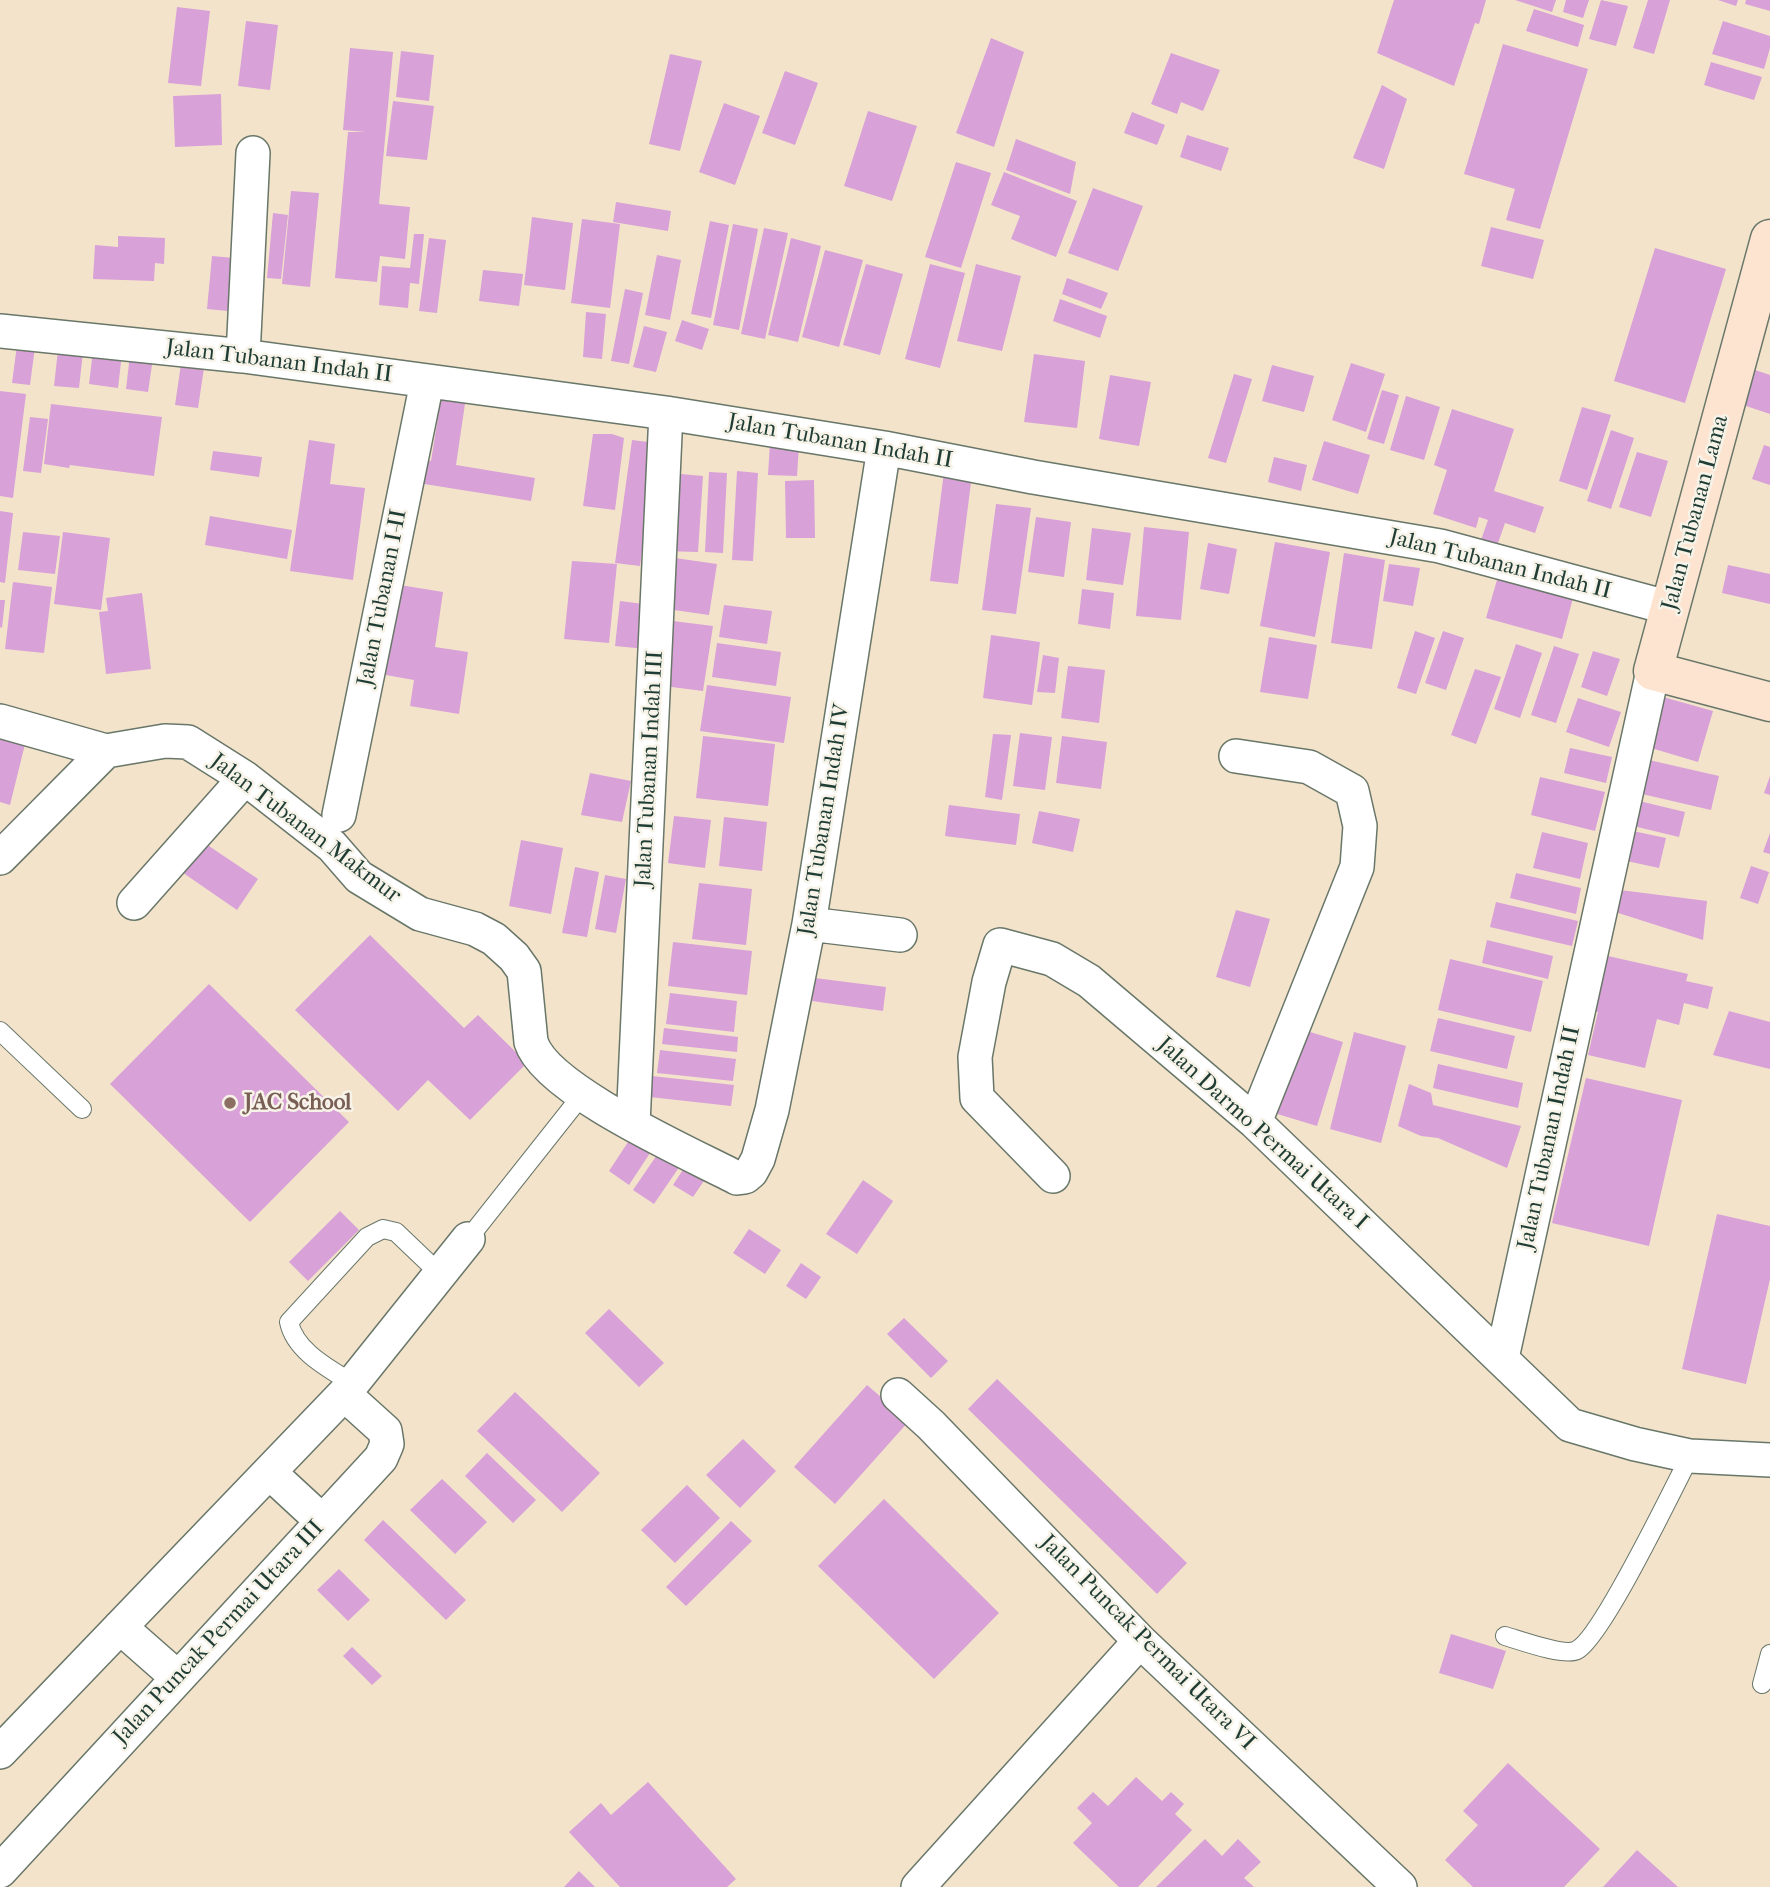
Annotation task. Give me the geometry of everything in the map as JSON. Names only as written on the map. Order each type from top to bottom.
[{"type":"street","points":[[243,356],[253,153]]},
{"type":"street","name":"Jalan Tubanan Lama","points":[[1653,671],[1769,245]]},
{"type":"street","name":"Jalan Tubanan Indah II","points":[[0,331],[243,356],[666,413],[884,448],[1033,477],[1440,546],[1670,608]]},
{"type":"street","name":"Jalan Tubanan I-II","points":[[339,815],[427,382]]},
{"type":"street","name":"Jalan Tubanan Indah III","points":[[632,1124],[666,413]]},
{"type":"street","name":"Jalan Tubanan Indah IV","points":[[737,1178],[751,1172],[758,1159],[772,1110],[809,925],[884,448]]},
{"type":"street","points":[[1653,671],[1770,702]]},
{"type":"street","name":"Jalan Tubanan Indah II","points":[[1502,1357],[1653,671]]},
{"type":"street","points":[[0,721],[106,751],[0,858]]},
{"type":"street","name":"Jalan Tubanan Makmur","points":[[106,751],[164,741],[188,742],[245,778],[332,846],[359,877],[420,914],[475,929],[494,939],[514,957],[524,971],[534,1053],[582,1095],[737,1178]]},
{"type":"street","points":[[1236,756],[1309,766],[1352,791],[1360,825],[1357,867],[1255,1122]]},
{"type":"street","points":[[134,903],[245,778]]},
{"type":"street","points":[[809,925],[901,935]]},
{"type":"street","name":"Jalan Darmo Permai Utara I","points":[[1053,1177],[976,1098],[975,1057],[989,982],[1000,946],[1052,959],[1089,981],[1255,1122],[1570,1425],[1690,1456],[1770,1460]]},
{"type":"street","points":[[0,1752],[348,1389],[468,1239]]},
{"type":"street","name":"Jalan Puncak Permai Utara III","points":[[0,1871],[381,1458],[387,1444],[385,1431],[348,1389]]},
{"type":"street","name":"Jalan Puncak Permai Utara VI","points":[[898,1395],[931,1425],[1140,1642],[1400,1887]]},
{"type":"street","points":[[269,1472],[322,1521]]},
{"type":"street","points":[[120,1627],[178,1678]]},
{"type":"street","points":[[918,1887],[1140,1642]]},
{"type":"lane","points":[[0,1031],[82,1109]]},
{"type":"lane","points":[[468,1239],[582,1095]]},
{"type":"lane","points":[[348,1389],[292,1336],[289,1322],[368,1237],[383,1229],[396,1232],[440,1274]]},
{"type":"lane","points":[[1504,1636],[1567,1652],[1578,1650],[1592,1635],[1631,1571],[1690,1456]]},
{"type":"lane","points":[[1762,1684],[1770,1654]]},
{"type":"building","points":[[1394,0],[1486,0],[1479,24],[1475,23],[1454,86],[1377,53]]},
{"type":"building","points":[[1515,0],[1556,0],[1552,12]]},
{"type":"building","points":[[1566,0],[1589,0],[1583,18],[1563,12]]},
{"type":"building","points":[[1601,0],[1628,6],[1616,46],[1589,39]]},
{"type":"building","points":[[1648,0],[1670,0],[1654,54],[1633,48]]},
{"type":"building","points":[[1718,0],[1738,0],[1736,6]]},
{"type":"building","points":[[1746,0],[1770,0],[1770,11],[1745,4]]},
{"type":"building","points":[[177,7],[210,11],[201,86],[168,83]]},
{"type":"building","points":[[1534,9],[1584,25],[1578,47],[1526,31]]},
{"type":"building","points":[[246,21],[278,25],[270,90],[238,86]]},
{"type":"building","points":[[1723,21],[1770,36],[1770,48],[1764,69],[1712,54]]},
{"type":"building","points":[[991,38],[1024,52],[994,147],[956,133]]},
{"type":"building","points":[[1503,44],[1588,69],[1540,229],[1506,220],[1515,189],[1464,174]]},
{"type":"building","points":[[350,48],[393,52],[379,204],[410,207],[405,259],[380,256],[377,282],[335,278],[348,132],[366,132],[343,130]]},
{"type":"building","points":[[401,51],[434,55],[429,101],[396,97]]},
{"type":"building","points":[[1171,53],[1220,70],[1203,111],[1181,102],[1177,114],[1151,104]]},
{"type":"building","points":[[670,54],[702,61],[680,151],[649,144]]},
{"type":"building","points":[[1711,62],[1762,77],[1754,100],[1704,85]]},
{"type":"building","points":[[785,71],[818,83],[795,145],[762,133]]},
{"type":"building","points":[[1382,85],[1407,99],[1384,169],[1353,158]]},
{"type":"building","points":[[221,94],[222,145],[175,147],[173,96]]},
{"type":"building","points":[[393,101],[434,106],[427,160],[386,156]]},
{"type":"building","points":[[724,103],[760,116],[735,185],[699,172]]},
{"type":"building","points":[[868,111],[917,126],[892,201],[844,186]]},
{"type":"building","points":[[1132,112],[1165,125],[1157,145],[1124,133]]},
{"type":"building","points":[[1187,135],[1229,148],[1221,171],[1180,157]]},
{"type":"building","points":[[1016,139],[1076,162],[1070,194],[1006,170]]},
{"type":"building","points":[[956,162],[991,173],[961,268],[925,257]]},
{"type":"building","points":[[1004,172],[1077,201],[1056,257],[1011,239],[1020,216],[991,205]]},
{"type":"building","points":[[1093,188],[1143,206],[1118,271],[1068,253]]},
{"type":"building","points":[[291,191],[319,193],[310,287],[282,284]]},
{"type":"building","points":[[616,202],[671,211],[668,231],[613,222]]},
{"type":"building","points":[[273,213],[288,215],[281,279],[267,278]]},
{"type":"building","points":[[532,217],[573,223],[565,290],[524,285]]},
{"type":"building","points":[[582,219],[620,224],[610,308],[571,303]]},
{"type":"building","points":[[710,221],[729,225],[711,318],[691,314]]},
{"type":"building","points":[[733,224],[758,229],[739,330],[713,325]]},
{"type":"building","points":[[1491,227],[1544,240],[1533,279],[1481,266]]},
{"type":"building","points":[[764,228],[788,233],[765,339],[741,334]]},
{"type":"building","points":[[414,234],[424,234],[419,284],[410,283],[408,308],[379,305],[382,266],[410,268]]},
{"type":"building","points":[[118,236],[165,238],[164,264],[155,263],[154,281],[93,279],[95,245],[118,247]]},
{"type":"building","points":[[429,238],[446,240],[437,313],[419,311]]},
{"type":"building","points":[[791,238],[821,246],[798,342],[768,335]]},
{"type":"building","points":[[1655,248],[1726,269],[1685,403],[1614,381]]},
{"type":"building","points":[[825,250],[863,260],[839,347],[802,337]]},
{"type":"building","points":[[657,255],[681,260],[670,320],[645,315]]},
{"type":"building","points":[[212,256],[234,258],[228,311],[207,309]]},
{"type":"building","points":[[866,264],[903,274],[880,355],[843,345]]},
{"type":"building","points":[[930,264],[965,273],[940,368],[905,359]]},
{"type":"building","points":[[976,264],[1021,276],[1002,351],[957,341]]},
{"type":"building","points":[[483,270],[523,274],[519,306],[479,301]]},
{"type":"building","points":[[1067,278],[1108,293],[1101,309],[1062,294]]},
{"type":"building","points":[[625,289],[643,293],[629,364],[611,361]]},
{"type":"building","points":[[1060,299],[1107,316],[1100,338],[1053,321]]},
{"type":"building","points":[[586,312],[606,314],[602,359],[583,357]]},
{"type":"building","points":[[682,320],[709,329],[702,350],[675,341]]},
{"type":"building","points":[[644,326],[667,332],[656,372],[633,367]]},
{"type":"building","points":[[59,341],[84,343],[79,388],[54,386]]},
{"type":"building","points":[[94,342],[123,345],[118,388],[89,384]]},
{"type":"building","points":[[17,345],[35,347],[30,385],[12,383]]},
{"type":"building","points":[[1034,354],[1085,361],[1077,428],[1024,422]]},
{"type":"building","points":[[130,355],[153,358],[148,392],[126,389]]},
{"type":"building","points":[[1351,363],[1385,374],[1366,432],[1332,420]]},
{"type":"building","points":[[181,364],[204,368],[198,408],[175,405]]},
{"type":"building","points":[[1272,365],[1314,376],[1304,412],[1262,401]]},
{"type":"building","points":[[1746,367],[1770,375],[1770,414],[1734,402]]},
{"type":"building","points":[[1234,374],[1252,379],[1226,463],[1208,458]]},
{"type":"building","points":[[1110,375],[1151,382],[1139,446],[1099,439]]},
{"type":"building","points":[[443,387],[467,390],[456,465],[535,478],[531,501],[418,483],[422,459],[431,461]]},
{"type":"building","points":[[1382,390],[1399,395],[1384,444],[1367,439]]},
{"type":"building","points":[[0,391],[26,394],[13,498],[0,496]]},
{"type":"building","points":[[1406,396],[1440,407],[1424,460],[1390,450]]},
{"type":"building","points":[[51,404],[162,417],[154,476],[44,464]]},
{"type":"building","points":[[1582,407],[1611,415],[1587,490],[1559,481]]},
{"type":"building","points":[[1452,409],[1514,429],[1494,491],[1544,507],[1535,533],[1505,523],[1497,546],[1481,540],[1488,520],[1479,517],[1476,528],[1433,514],[1447,470],[1434,465]]},
{"type":"building","points":[[30,417],[48,419],[41,473],[23,471]]},
{"type":"building","points":[[1611,430],[1634,438],[1611,509],[1587,501]]},
{"type":"building","points":[[593,434],[612,434],[624,438],[615,510],[583,506]]},
{"type":"building","points":[[309,440],[335,444],[330,484],[365,488],[353,580],[290,571]]},
{"type":"building","points":[[632,440],[656,443],[640,566],[615,563]]},
{"type":"building","points":[[1324,441],[1370,455],[1358,494],[1312,480]]},
{"type":"building","points":[[770,443],[799,445],[797,476],[768,475]]},
{"type":"building","points":[[1764,445],[1770,447],[1770,485],[1752,479]]},
{"type":"building","points":[[213,451],[262,457],[259,477],[210,470]]},
{"type":"building","points":[[1637,452],[1668,461],[1651,517],[1619,507]]},
{"type":"building","points":[[1274,457],[1307,465],[1301,491],[1268,482]]},
{"type":"building","points":[[737,471],[758,473],[753,561],[732,560]]},
{"type":"building","points":[[709,472],[727,473],[723,553],[705,552]]},
{"type":"building","points":[[944,472],[972,475],[958,584],[930,581]]},
{"type":"building","points":[[669,473],[703,476],[698,552],[664,551]]},
{"type":"building","points":[[814,480],[815,538],[786,538],[785,481]]},
{"type":"building","points":[[996,504],[1031,508],[1016,614],[982,610]]},
{"type":"building","points":[[0,511],[13,513],[5,583],[0,582]]},
{"type":"building","points":[[210,516],[292,530],[287,559],[205,545]]},
{"type":"building","points":[[1036,517],[1071,522],[1064,577],[1028,572]]},
{"type":"building","points":[[1144,527],[1189,532],[1181,620],[1136,616]]},
{"type":"building","points":[[1092,528],[1131,533],[1123,585],[1086,580]]},
{"type":"building","points":[[23,532],[60,536],[55,574],[18,570]]},
{"type":"building","points":[[63,532],[110,538],[101,610],[54,604]]},
{"type":"building","points":[[1275,542],[1330,552],[1315,637],[1260,626]]},
{"type":"building","points":[[1208,543],[1237,549],[1229,594],[1200,589]]},
{"type":"building","points":[[1344,553],[1385,560],[1372,649],[1331,643]]},
{"type":"building","points":[[668,557],[717,564],[709,615],[660,608]]},
{"type":"building","points":[[572,561],[617,564],[609,643],[564,639]]},
{"type":"building","points":[[1389,564],[1420,568],[1413,606],[1383,601]]},
{"type":"building","points":[[1728,565],[1770,574],[1770,604],[1722,593]]},
{"type":"building","points":[[1501,566],[1576,587],[1562,639],[1486,618]]},
{"type":"building","points":[[13,582],[52,587],[44,653],[5,649]]},
{"type":"building","points":[[394,584],[443,592],[435,647],[468,652],[459,714],[410,706],[414,680],[380,674]]},
{"type":"building","points":[[1082,589],[1114,593],[1110,629],[1078,624]]},
{"type":"building","points":[[142,593],[151,669],[106,674],[99,612],[108,611],[106,598]]},
{"type":"building","points":[[0,600],[5,600],[2,628],[0,627]]},
{"type":"building","points":[[620,601],[651,605],[646,649],[615,646]]},
{"type":"building","points":[[724,605],[772,611],[767,644],[719,637]]},
{"type":"building","points":[[673,621],[713,626],[703,691],[664,686]]},
{"type":"building","points":[[1415,631],[1435,638],[1416,694],[1397,688]]},
{"type":"building","points":[[1443,631],[1464,638],[1446,690],[1425,683]]},
{"type":"building","points":[[991,635],[1040,642],[1032,705],[983,698]]},
{"type":"building","points":[[1269,637],[1317,645],[1308,699],[1260,692]]},
{"type":"building","points":[[717,643],[781,652],[776,686],[712,677]]},
{"type":"building","points":[[1516,644],[1542,653],[1520,718],[1494,709]]},
{"type":"building","points":[[1554,646],[1579,654],[1556,723],[1531,715]]},
{"type":"building","points":[[1593,651],[1620,659],[1607,696],[1581,687]]},
{"type":"building","points":[[1043,655],[1059,658],[1055,693],[1037,692]]},
{"type":"building","points":[[1068,666],[1105,670],[1099,723],[1061,718]]},
{"type":"building","points":[[1475,669],[1501,677],[1476,744],[1451,735]]},
{"type":"building","points":[[707,685],[791,697],[784,743],[700,731]]},
{"type":"building","points":[[1656,695],[1713,711],[1698,762],[1641,745]]},
{"type":"building","points":[[1578,698],[1621,712],[1609,747],[1566,732]]},
{"type":"building","points":[[0,730],[27,736],[10,805],[0,802]]},
{"type":"building","points":[[1020,733],[1052,737],[1045,790],[1013,786]]},
{"type":"building","points":[[993,734],[1011,735],[1002,800],[985,797]]},
{"type":"building","points":[[703,736],[775,744],[768,806],[696,798]]},
{"type":"building","points":[[1062,736],[1107,742],[1101,789],[1056,783]]},
{"type":"building","points":[[1570,748],[1612,757],[1606,783],[1564,773]]},
{"type":"building","points":[[1649,760],[1719,776],[1711,810],[1642,794]]},
{"type":"building","points":[[590,773],[631,781],[622,822],[581,815]]},
{"type":"building","points":[[1770,776],[1770,795],[1764,793]]},
{"type":"building","points":[[1540,777],[1605,792],[1595,831],[1531,815]]},
{"type":"building","points":[[1635,800],[1685,812],[1679,837],[1629,825]]},
{"type":"building","points":[[949,805],[1020,814],[1016,845],[945,836]]},
{"type":"building","points":[[1039,811],[1080,819],[1073,852],[1032,843]]},
{"type":"building","points":[[674,816],[711,820],[705,868],[668,863]]},
{"type":"building","points":[[724,817],[767,822],[762,871],[719,866]]},
{"type":"building","points":[[1628,830],[1666,838],[1659,868],[1622,860]]},
{"type":"building","points":[[1542,832],[1588,843],[1580,879],[1533,868]]},
{"type":"building","points":[[1770,833],[1770,854],[1763,852]]},
{"type":"building","points":[[200,840],[258,879],[237,910],[179,870]]},
{"type":"building","points":[[521,840],[563,848],[551,914],[509,906]]},
{"type":"building","points":[[1751,866],[1769,872],[1758,904],[1740,898]]},
{"type":"building","points":[[575,867],[599,872],[587,937],[562,933]]},
{"type":"building","points":[[1516,873],[1581,888],[1576,914],[1510,898]]},
{"type":"building","points":[[605,875],[626,879],[616,933],[595,929]]},
{"type":"building","points":[[699,883],[752,889],[746,945],[692,939]]},
{"type":"building","points":[[1620,890],[1707,901],[1703,940],[1612,911]]},
{"type":"building","points":[[1496,902],[1578,921],[1572,946],[1490,927]]},
{"type":"building","points":[[1236,910],[1270,919],[1250,987],[1216,977]]},
{"type":"building","points":[[370,935],[464,1028],[478,1015],[527,1063],[470,1120],[428,1080],[398,1111],[295,1010]]},
{"type":"building","points":[[1487,940],[1553,956],[1548,979],[1482,963]]},
{"type":"building","points":[[673,942],[752,951],[747,995],[668,986]]},
{"type":"building","points":[[1599,954],[1688,974],[1686,981],[1713,987],[1708,1009],[1684,1003],[1679,1025],[1657,1019],[1645,1068],[1588,1055],[1598,1012],[1587,1009]]},
{"type":"building","points":[[1450,959],[1543,981],[1531,1032],[1438,1010]]},
{"type":"building","points":[[815,978],[886,987],[883,1011],[812,1001]]},
{"type":"building","name":"JAC School","points":[[209,984],[349,1122],[250,1222],[110,1084]]},
{"type":"building","points":[[670,993],[737,1001],[734,1032],[666,1024]]},
{"type":"building","points":[[1729,1011],[1770,1022],[1770,1069],[1713,1055]]},
{"type":"building","points":[[1438,1018],[1515,1036],[1507,1069],[1430,1051]]},
{"type":"building","points":[[664,1028],[738,1037],[737,1052],[662,1044]]},
{"type":"building","points":[[1297,1028],[1343,1042],[1317,1126],[1271,1112]]},
{"type":"building","points":[[1354,1032],[1406,1046],[1381,1143],[1330,1129]]},
{"type":"building","points":[[660,1050],[736,1059],[733,1081],[657,1073]]},
{"type":"building","points":[[1438,1064],[1523,1083],[1518,1108],[1433,1088]]},
{"type":"building","points":[[652,1076],[734,1085],[731,1106],[650,1097]]},
{"type":"building","points":[[1586,1078],[1682,1100],[1649,1246],[1552,1223]]},
{"type":"building","points":[[1409,1084],[1431,1093],[1433,1105],[1521,1126],[1507,1168],[1438,1138],[1421,1136],[1398,1126]]},
{"type":"building","points":[[636,1130],[656,1144],[629,1185],[609,1171]]},
{"type":"building","points":[[661,1149],[682,1163],[654,1204],[633,1190]]},
{"type":"building","points":[[686,1165],[706,1178],[693,1197],[673,1185]]},
{"type":"building","points":[[863,1180],[893,1201],[857,1254],[826,1234]]},
{"type":"building","points":[[340,1211],[359,1230],[308,1281],[289,1262]]},
{"type":"building","points":[[1717,1214],[1770,1226],[1770,1279],[1746,1384],[1682,1369]]},
{"type":"building","points":[[749,1229],[781,1250],[765,1274],[733,1253]]},
{"type":"building","points":[[801,1263],[821,1277],[806,1299],[786,1286]]},
{"type":"building","points":[[609,1309],[664,1363],[639,1387],[585,1333]]},
{"type":"building","points":[[904,1318],[948,1361],[931,1378],[887,1334]]},
{"type":"building","points":[[997,1379],[1187,1563],[1157,1594],[968,1409]]},
{"type":"building","points":[[867,1385],[909,1421],[835,1504],[794,1467]]},
{"type":"building","points":[[515,1392],[600,1473],[562,1512],[477,1431]]},
{"type":"building","points":[[743,1439],[776,1471],[740,1508],[706,1475]]},
{"type":"building","points":[[487,1453],[536,1500],[513,1523],[465,1476]]},
{"type":"building","points":[[442,1479],[487,1522],[455,1554],[410,1510]]},
{"type":"building","points":[[687,1485],[720,1518],[675,1563],[641,1530]]},
{"type":"building","points":[[884,1499],[999,1613],[934,1679],[818,1566]]},
{"type":"building","points":[[383,1520],[466,1600],[446,1620],[364,1540]]},
{"type":"building","points":[[731,1521],[752,1541],[686,1606],[666,1587]]},
{"type":"building","points":[[339,1569],[370,1600],[348,1621],[317,1590]]},
{"type":"building","points":[[1451,1634],[1506,1651],[1493,1689],[1439,1673]]},
{"type":"building","points":[[352,1647],[382,1676],[372,1685],[343,1656]]},
{"type":"building","points":[[1508,1763],[1600,1849],[1564,1887],[1473,1887],[1445,1860],[1478,1825],[1463,1811]]},
{"type":"building","points":[[1136,1777],[1162,1801],[1171,1792],[1184,1804],[1175,1814],[1192,1830],[1138,1887],[1119,1887],[1073,1843],[1092,1823],[1077,1808],[1093,1792],[1108,1806]]},
{"type":"building","points":[[648,1782],[736,1879],[727,1887],[620,1887],[569,1832],[601,1803],[611,1815]]},
{"type":"building","points":[[1205,1839],[1222,1856],[1238,1839],[1261,1862],[1244,1878],[1254,1887],[1156,1887]]},
{"type":"building","points":[[1637,1850],[1678,1887],[1603,1887]]},
{"type":"building","points":[[579,1871],[595,1887],[564,1887]]},
{"type":"place","name":"JAC School","points":[[230,1103]]}]
